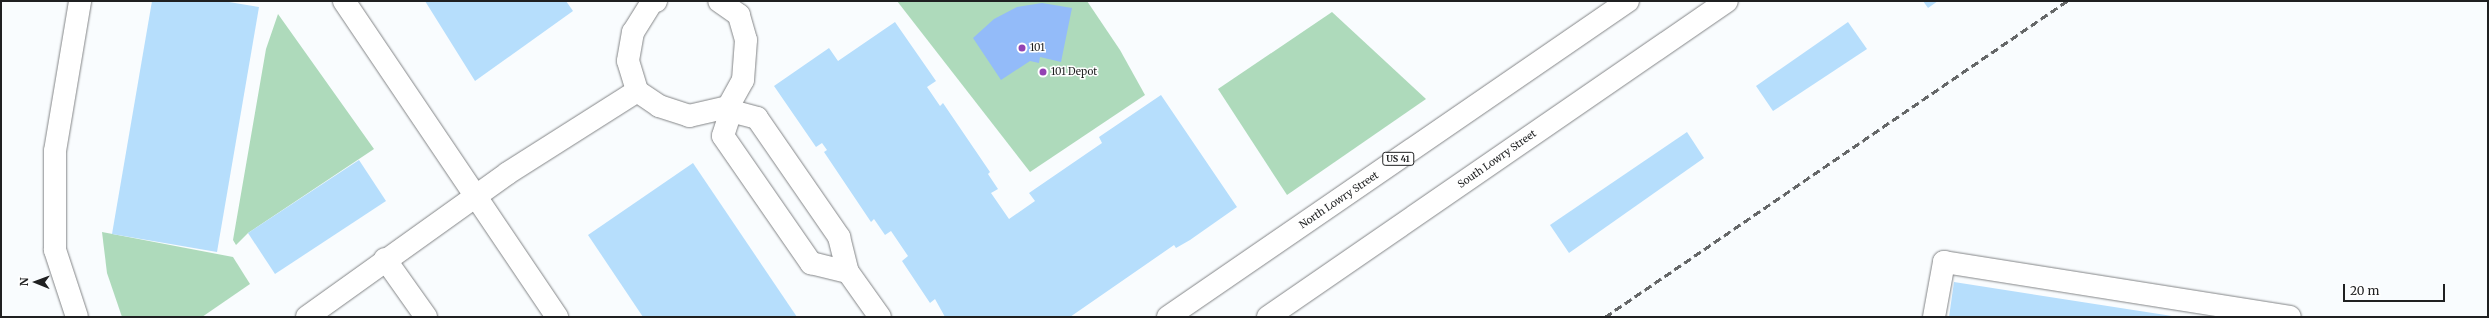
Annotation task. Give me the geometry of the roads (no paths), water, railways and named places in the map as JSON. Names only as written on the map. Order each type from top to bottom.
[{"type":"street","points":[[77,317],[55,250],[55,159],[80,1]]},
{"type":"street","points":[[344,1],[557,317]]},
{"type":"street","points":[[653,1],[633,32],[628,61],[637,90],[659,106],[688,116],[729,109],[757,118],[839,237],[848,272],[880,317]]},
{"type":"street","points":[[719,1],[739,15],[746,40],[743,80],[729,109],[723,136],[811,263],[848,272]]},
{"type":"street","name":"South Lowry Street","points":[[1268,317],[1727,1]]},
{"type":"street","name":"North Lowry Street","points":[[1168,317],[1614,5]]},
{"type":"street","points":[[307,317],[385,259],[475,197],[637,90]]},
{"type":"street","points":[[385,259],[426,317]]},
{"type":"street","points":[[1934,317],[1944,262],[2290,317]]},
{"type":"water","name":"101","points":[[1042,3],[1072,8],[1061,62],[1040,57],[1039,63],[1030,61],[1001,80],[973,38],[994,19],[1017,7]]},
{"type":"railway","points":[[1605,317],[2067,1]]},
{"type":"place","name":"101","points":[[1022,48]]},
{"type":"place","name":"101 Depot","points":[[1043,72]]}]
